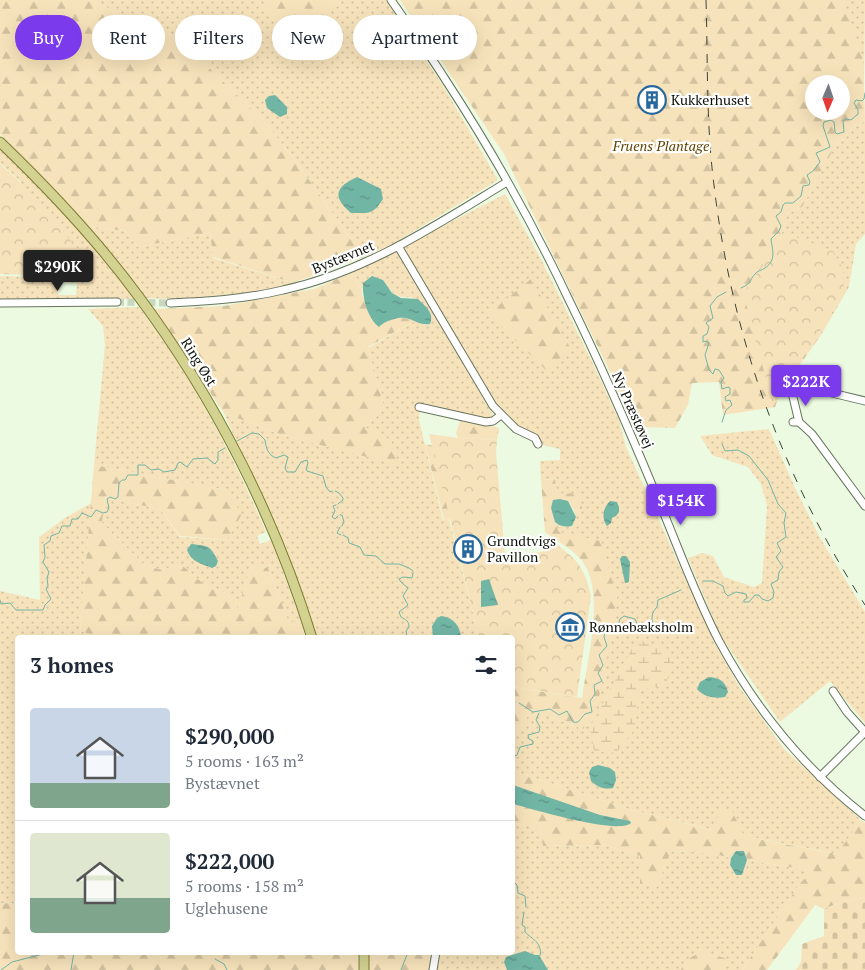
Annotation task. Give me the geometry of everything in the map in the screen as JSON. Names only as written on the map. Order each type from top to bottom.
[{"type":"main road","name":"Ring Øst","points":[[0,142],[58,200],[139,296],[200,389],[253,487],[281,553],[311,635]]},
{"type":"main road","points":[[364,955],[364,970]]},
{"type":"street","name":"Ny Præstøvej","points":[[391,0],[446,79],[507,182],[569,298],[608,382],[696,591],[719,640],[745,685],[790,745],[820,777],[865,816]]},
{"type":"street","name":"Bystævnet","points":[[170,303],[221,300],[284,290],[342,272],[398,246],[507,182]]},
{"type":"street","points":[[398,246],[493,406],[516,429],[533,436],[538,444]]},
{"type":"street","points":[[0,303],[117,302]]},
{"type":"street","points":[[832,393],[865,401]]},
{"type":"street","points":[[792,397],[796,422],[812,434],[865,506]]},
{"type":"street","points":[[419,407],[486,422],[493,421],[501,415]]},
{"type":"street","points":[[820,777],[865,731],[847,712],[833,691]]},
{"type":"street","points":[[433,970],[436,955]]},
{"type":"green space","points":[[0,0],[90,0],[124,15],[92,15],[92,60],[165,60],[165,34],[175,37],[175,60],[201,60],[264,121],[297,163],[364,257],[293,283],[213,257],[210,233],[138,247],[125,231],[88,226],[0,134]]},
{"type":"green space","points":[[90,0],[386,0],[396,15],[353,15],[353,60],[426,60],[498,180],[393,244],[364,257],[297,163],[264,121],[201,60],[262,60],[262,15],[175,15],[175,37],[165,34],[165,15],[124,15]]},
{"type":"green space","points":[[263,0],[336,0],[325,15],[273,15]]},
{"type":"green space","name":"Fruens Plantage","points":[[400,0],[844,0],[863,60],[865,120],[851,129],[832,152],[802,207],[788,213],[771,269],[821,335],[780,393],[775,407],[723,415],[719,382],[692,383],[688,405],[675,428],[637,427],[504,154],[441,60],[477,60],[477,15],[410,15]]},
{"type":"green space","points":[[844,0],[865,0],[864,85]]},
{"type":"green space","points":[[865,120],[865,234],[856,244],[849,287],[821,335],[771,269],[788,213],[802,207],[832,152],[851,129]]},
{"type":"green space","points":[[0,145],[56,201],[136,299],[0,300],[0,276],[90,279],[18,179],[0,163]],"holes":[[[58,282],[77,283],[76,295],[58,295]]]},
{"type":"green space","points":[[0,164],[17,179],[92,265],[89,277],[0,274]]},
{"type":"green space","points":[[505,194],[541,259],[593,364],[619,420],[626,447],[714,642],[740,688],[784,749],[861,820],[838,854],[713,830],[632,810],[515,772],[515,732],[517,732],[532,710],[583,729],[617,598],[574,536],[559,532],[555,522],[563,526],[572,526],[576,517],[574,510],[582,509],[557,494],[555,479],[541,480],[540,461],[560,460],[560,449],[542,445],[538,436],[517,426],[495,405],[402,247]]},
{"type":"green space","points":[[88,226],[125,231],[138,247],[210,233],[213,258],[293,283],[273,290],[225,297],[145,298]]},
{"type":"green space","points":[[785,233],[833,251],[843,269],[844,294],[773,404],[744,292]]},
{"type":"green space","points":[[398,251],[492,413],[492,419],[486,421],[420,406],[419,420],[443,520],[449,519],[478,635],[316,635],[309,613],[224,413],[282,435],[398,464],[365,427],[384,407],[368,348],[415,321],[425,325],[430,324],[431,319],[426,308],[411,297],[397,296],[383,280],[363,283],[362,294],[353,272]]},
{"type":"green space","points":[[353,272],[374,323],[379,327],[383,323],[396,318],[415,321],[368,347],[384,407],[365,427],[391,440],[398,465],[282,435],[224,413],[154,309],[224,306],[314,289]]},
{"type":"green space","points":[[531,279],[571,349],[546,370],[488,314]]},
{"type":"green space","points":[[139,307],[178,363],[227,450],[266,532],[257,536],[260,544],[271,540],[302,622],[288,620],[268,568],[251,566],[238,609],[226,593],[206,586],[184,567],[175,566],[162,570],[144,565],[102,523],[105,498],[160,509],[180,537],[227,540],[226,490],[94,465],[105,345],[103,326],[88,309]]},
{"type":"green space","points":[[461,418],[499,428],[497,440],[458,438],[456,433]]},
{"type":"green space","points":[[769,429],[819,536],[865,612],[865,723],[830,681],[780,722],[720,635],[688,558],[702,553],[713,556],[724,577],[754,587],[762,583],[767,506],[761,484],[748,467],[712,455],[700,436]]},
{"type":"green space","points":[[429,434],[497,440],[496,452],[505,555],[542,552],[550,540],[578,563],[582,569],[591,596],[577,697],[515,687],[515,635],[479,635]]},
{"type":"green space","points":[[425,444],[435,446],[457,517],[444,520]]},
{"type":"green space","points":[[94,465],[226,490],[242,514],[227,540],[180,536],[160,509],[105,498],[102,523],[144,565],[162,570],[175,566],[184,567],[206,586],[226,593],[238,608],[251,566],[268,568],[288,620],[302,622],[305,635],[93,635],[80,631]]},
{"type":"green space","points":[[555,479],[557,494],[579,493],[582,509],[574,510],[568,501],[555,522],[559,532],[601,541],[617,598],[596,712],[583,729],[532,710],[517,732],[515,732],[515,687],[582,698],[593,627],[593,590],[589,574],[582,561],[570,549],[545,532],[541,480]]},
{"type":"green space","points":[[91,503],[80,631],[95,635],[15,635],[15,904],[0,903],[0,591],[40,600],[39,537],[65,518]]},
{"type":"green space","points":[[636,641],[666,647],[671,664],[666,685],[640,690],[634,730],[616,753],[594,751],[590,727]]},
{"type":"green space","points":[[515,772],[632,810],[712,830],[720,811],[732,811],[743,834],[763,840],[837,854],[861,820],[865,823],[865,898],[844,901],[824,909],[815,905],[767,970],[742,970],[801,882],[811,873],[808,870],[747,860],[744,851],[736,851],[731,858],[710,853],[671,851],[657,886],[640,884],[640,856],[603,845],[543,846],[541,829],[515,823]]},
{"type":"green space","points":[[515,823],[541,829],[543,846],[603,845],[640,856],[641,884],[657,885],[671,851],[710,853],[731,858],[730,865],[742,875],[747,860],[808,870],[812,873],[801,882],[742,970],[435,970],[438,955],[515,955]]},
{"type":"green space","points":[[865,898],[865,970],[796,970],[801,962],[802,944],[824,936],[824,909],[844,901]]},
{"type":"green space","points":[[0,903],[15,904],[15,955],[358,955],[358,970],[0,970]]},
{"type":"green space","points":[[703,951],[727,959],[725,970],[681,970],[684,961]]},
{"type":"green space","points":[[367,955],[433,955],[431,970],[367,970]]},
{"type":"water","points":[[275,95],[287,107],[287,114],[280,117],[267,108],[265,100],[269,96]]},
{"type":"water","points":[[357,177],[381,189],[383,199],[370,212],[351,213],[339,197],[340,189]]},
{"type":"water","points":[[372,276],[383,280],[392,293],[401,298],[418,299],[430,313],[430,324],[400,318],[386,322],[379,327],[366,308],[364,295],[363,283]]},
{"type":"water","points":[[553,500],[568,501],[576,517],[572,526],[563,526],[555,522],[551,508]]},
{"type":"water","points":[[610,501],[617,502],[619,512],[607,526],[604,520],[604,513]]},
{"type":"water","points":[[191,544],[208,547],[218,561],[216,566],[212,568],[194,560],[187,550]]},
{"type":"water","points":[[622,556],[626,556],[630,562],[629,582],[625,583],[620,559]]},
{"type":"water","points":[[489,579],[498,605],[481,607],[481,581]]},
{"type":"water","points":[[441,616],[449,618],[455,623],[460,635],[433,635],[432,626],[437,618]]},
{"type":"water","points":[[709,677],[719,679],[724,683],[728,692],[725,697],[710,697],[697,689],[700,682]]},
{"type":"water","points":[[598,765],[610,768],[615,772],[616,780],[613,788],[601,788],[591,781],[589,772],[592,767]]},
{"type":"water","points":[[515,786],[600,815],[630,821],[631,823],[623,826],[609,826],[515,805]]},
{"type":"water","points":[[736,851],[744,851],[747,860],[742,875],[736,875],[730,865],[731,858]]},
{"type":"water","points":[[525,951],[539,955],[548,970],[507,970],[504,962],[506,957]]},
{"type":"waterway","points":[[741,288],[756,273],[771,262],[773,254],[771,239],[781,226],[776,216],[781,212],[785,203],[793,203],[801,196],[803,186],[809,185],[810,182],[807,175],[820,162],[816,153],[830,147],[823,126],[824,122],[831,120],[834,122],[837,134],[844,132],[843,121],[846,119],[851,120],[858,114],[854,103],[856,100],[862,101],[865,93]]},
{"type":"waterway","points":[[722,422],[726,410],[732,405],[730,400],[726,401],[725,397],[730,394],[730,388],[722,389],[721,382],[724,378],[719,370],[715,369],[713,374],[709,370],[705,355],[709,343],[703,342],[703,336],[707,334],[709,327],[706,323],[713,318],[710,306],[717,297],[726,292]]},
{"type":"waterway","points":[[237,441],[252,433],[259,434],[265,440],[271,455],[276,458],[284,455],[288,457],[285,468],[287,472],[295,472],[301,462],[307,460],[307,471],[323,476],[326,487],[330,492],[332,491]]},
{"type":"waterway","points":[[703,581],[713,581],[723,586],[728,596],[736,592],[746,594],[747,598],[744,602],[749,602],[755,595],[759,595],[762,599],[768,601],[773,598],[774,592],[771,584],[778,580],[779,572],[783,567],[776,557],[781,551],[777,543],[786,537],[784,523],[786,513],[778,504],[768,480],[749,456],[738,450],[725,451],[722,444]]},
{"type":"waterway","points":[[0,600],[1,604],[10,603],[16,610],[43,610],[51,599],[46,589],[49,572],[43,562],[45,557],[44,545],[50,541],[51,536],[59,533],[62,526],[70,526],[72,519],[78,519],[82,513],[91,517],[96,510],[103,513],[107,512],[109,508],[107,499],[118,497],[119,483],[125,480],[128,475],[138,475],[138,465],[145,465],[151,470],[159,469],[164,472],[175,470],[180,462],[187,467],[193,459],[207,458],[215,464],[218,460],[218,452],[225,448]]},
{"type":"waterway","points":[[335,491],[343,498],[338,504]]},
{"type":"waterway","points":[[336,505],[333,506],[335,511],[332,517],[335,519],[338,516]]},
{"type":"waterway","points":[[340,515],[342,515],[344,522],[342,526]]},
{"type":"waterway","points":[[340,527],[337,533],[341,535]]},
{"type":"waterway","points":[[343,535],[348,538],[349,543],[360,547],[364,555],[376,556],[385,564],[399,564],[413,571]]},
{"type":"waterway","points":[[407,635],[408,623],[401,617],[399,612],[408,605],[403,596],[408,588],[399,579],[403,577],[412,578],[413,573]]},
{"type":"waterway","points":[[519,703],[533,712],[550,709],[559,715],[567,711],[573,722],[579,721],[585,714],[592,712],[590,701],[595,694],[594,685],[602,681],[598,673],[603,665],[599,655],[607,646],[604,637],[606,627],[617,628],[620,619],[624,616],[635,619],[640,630],[649,630],[653,625],[652,615],[657,607],[658,600],[681,590]]},
{"type":"waterway","points":[[515,756],[520,747],[533,744],[528,735],[539,732],[540,727],[536,720],[539,713]]},
{"type":"waterway","points":[[515,883],[518,893],[525,896],[526,907]]},
{"type":"waterway","points":[[524,912],[522,925],[525,927],[525,932],[534,939],[540,948],[540,956]]},
{"type":"waterway","points":[[1,970],[12,962],[39,955]]},
{"type":"waterway","points":[[71,970],[74,955]]},
{"type":"waterway","points":[[401,970],[407,955]]},
{"type":"waterway","points":[[215,959],[224,964],[227,970]]},
{"type":"tunnel","points":[[117,302],[170,303]]},
{"type":"railway","points":[[706,0],[708,116],[711,162],[722,242],[748,351],[765,404],[785,456],[835,556],[865,605]]},
{"type":"place","name":"Kukkerhuset","points":[[652,100]]},
{"type":"place","name":"Grundtvigs Pavillon","points":[[468,549]]},
{"type":"place","name":"Rønnebæksholm","points":[[570,627]]}]
